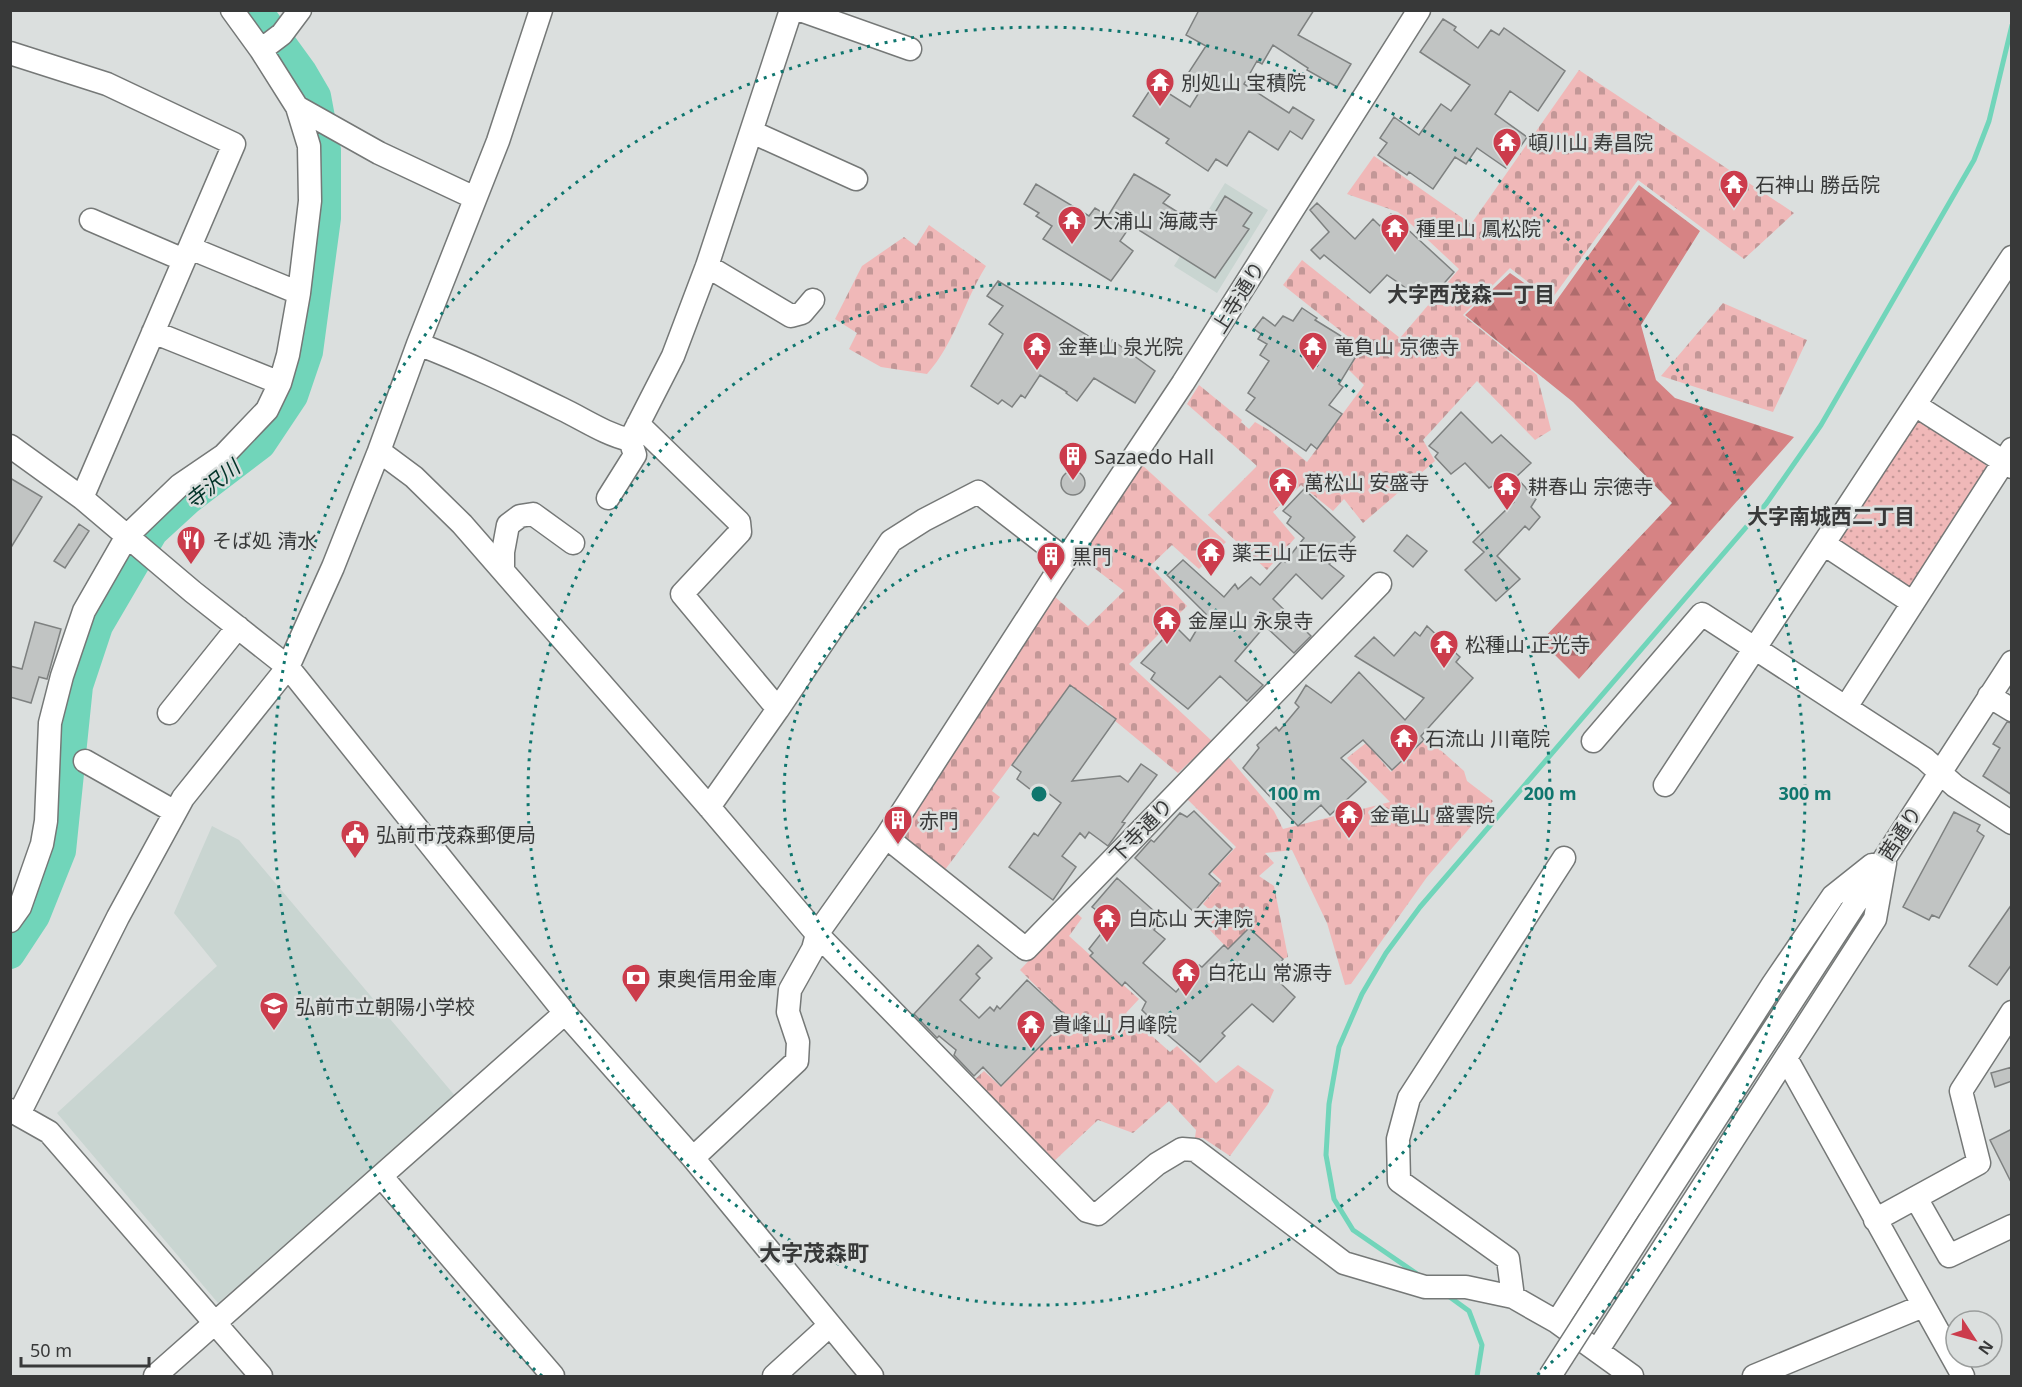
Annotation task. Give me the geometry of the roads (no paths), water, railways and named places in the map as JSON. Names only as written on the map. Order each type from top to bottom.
[{"type":"street","points":[[10,921],[20,907],[42,844],[46,821],[50,723],[84,611],[130,539],[180,485],[224,455],[267,410],[280,383],[288,355],[310,190],[309,146],[297,107],[261,50],[232,10]]},
{"type":"street","points":[[261,50],[282,34],[300,10]]},
{"type":"street","points":[[261,1377],[49,1132],[15,1112],[183,798],[288,667],[333,567],[379,451],[418,344],[498,141],[541,10]]},
{"type":"street","points":[[608,498],[636,455],[634,432],[673,356],[707,266],[790,10]]},
{"type":"street","points":[[800,10],[910,49]]},
{"type":"street","name":"上寺通り","points":[[693,1158],[797,1061],[798,1042],[788,1012],[790,990],[813,949],[817,934],[886,837],[1183,383],[1419,10]]},
{"type":"street","points":[[10,53],[107,84],[234,144],[82,498]]},
{"type":"street","points":[[297,107],[379,153],[475,198]]},
{"type":"street","points":[[752,132],[856,179]]},
{"type":"street","points":[[91,220],[298,293]]},
{"type":"street","points":[[1665,785],[2012,257]]},
{"type":"street","points":[[707,266],[792,316],[802,313],[813,300]]},
{"type":"street","points":[[153,332],[280,383]]},
{"type":"street","points":[[418,344],[472,366],[613,436],[634,432]]},
{"type":"street","points":[[1846,706],[2009,459],[1915,405]]},
{"type":"street","points":[[634,432],[739,522],[740,532],[682,594],[778,709]]},
{"type":"street","points":[[10,446],[82,498],[153,559],[288,667],[565,1013],[693,1158],[872,1377]]},
{"type":"street","points":[[379,451],[414,477],[462,524],[817,934],[1087,1211],[1098,1214],[1157,1164],[1182,1149],[1195,1150],[1344,1263],[1425,1287],[1466,1287],[1513,1297],[1557,1322],[1632,1377]]},
{"type":"street","points":[[709,807],[891,541],[978,492],[1066,560]]},
{"type":"street","points":[[504,571],[503,552],[508,525],[520,516],[533,514],[573,543]]},
{"type":"street","points":[[1824,544],[1913,603]]},
{"type":"street","name":"下寺通り","points":[[886,837],[1026,949],[1380,584]]},
{"type":"street","points":[[1593,741],[1702,614],[1925,759],[1955,786],[2012,823]]},
{"type":"street","points":[[168,713],[238,627]]},
{"type":"street","name":"茜通り","points":[[1550,1377],[1788,1005],[2012,662]]},
{"type":"street","points":[[1989,696],[2012,710]]},
{"type":"street","points":[[86,761],[176,812]]},
{"type":"street","points":[[1598,1351],[1875,919],[1887,853]]},
{"type":"street","points":[[1557,1322],[1773,984],[1833,896],[1887,853]]},
{"type":"street","points":[[1513,1297],[1508,1259],[1399,1181],[1398,1139],[1409,1098],[1564,858]]},
{"type":"street","points":[[1875,1220],[1979,1163],[1961,1091],[2012,1012]]},
{"type":"street","points":[[155,1377],[565,1013]]},
{"type":"street","points":[[1786,1058],[1963,1377]]},
{"type":"street","points":[[381,1176],[553,1377]]},
{"type":"street","points":[[1916,1198],[1949,1256],[2012,1226]]},
{"type":"street","points":[[1754,1377],[1923,1306]]},
{"type":"street","points":[[774,1377],[830,1325]]},
{"type":"waterway","name":"寺沢川","points":[[10,954],[35,916],[61,851],[78,686],[98,626],[153,532],[189,499],[261,444],[293,396],[308,352],[326,218],[326,150],[316,96],[302,72],[257,10]]},
{"type":"waterway","points":[[1420,1276],[1353,1230],[1334,1199],[1326,1155],[1329,1104],[1339,1047],[1362,994],[1386,953],[1420,907],[1766,504],[1821,425],[1974,160],[1989,121],[2012,25]]},
{"type":"waterway","points":[[1447,1295],[1469,1311],[1482,1345],[1477,1376]]},
{"type":"place","name":"別処山 宝積院","points":[[1160,108]]},
{"type":"place","name":"頓川山 寿昌院","points":[[1507,168]]},
{"type":"place","name":"石神山 勝岳院","points":[[1734,210]]},
{"type":"place","name":"大浦山 海蔵寺","points":[[1072,246]]},
{"type":"place","name":"種里山 鳳松院","points":[[1395,254]]},
{"type":"place","name":"金華山 泉光院","points":[[1037,372]]},
{"type":"place","name":"竜負山 京徳寺","points":[[1313,372]]},
{"type":"place","name":"Sazaedo Hall","points":[[1073,482]]},
{"type":"place","name":"萬松山 安盛寺","points":[[1283,508]]},
{"type":"place","name":"耕春山 宗徳寺","points":[[1507,512]]},
{"type":"place","name":"そば処 清水","points":[[191,566]]},
{"type":"place","name":"薬王山 正伝寺","points":[[1211,578]]},
{"type":"place","name":"黒門","points":[[1051,582]]},
{"type":"place","name":"金屋山 永泉寺","points":[[1167,646]]},
{"type":"place","name":"松種山 正光寺","points":[[1444,670]]},
{"type":"place","name":"石流山 川竜院","points":[[1404,764]]},
{"type":"place","name":"金竜山 盛雲院","points":[[1349,840]]},
{"type":"place","name":"赤門","points":[[898,846]]},
{"type":"place","name":"弘前市茂森郵便局","points":[[355,860]]},
{"type":"place","name":"白応山 天津院","points":[[1107,944]]},
{"type":"place","name":"白花山 常源寺","points":[[1186,998]]},
{"type":"place","name":"東奥信用金庫","points":[[636,1004]]},
{"type":"place","name":"弘前市立朝陽小学校","points":[[274,1032]]},
{"type":"place","name":"貴峰山 月峰院","points":[[1031,1050]]},
{"type":"district","name":"大字西茂森一丁目","points":[[1471,294]]},
{"type":"district","name":"大字南城西二丁目","points":[[1831,516]]},
{"type":"district","name":"大字茂森町","points":[[814,1252]]}]
